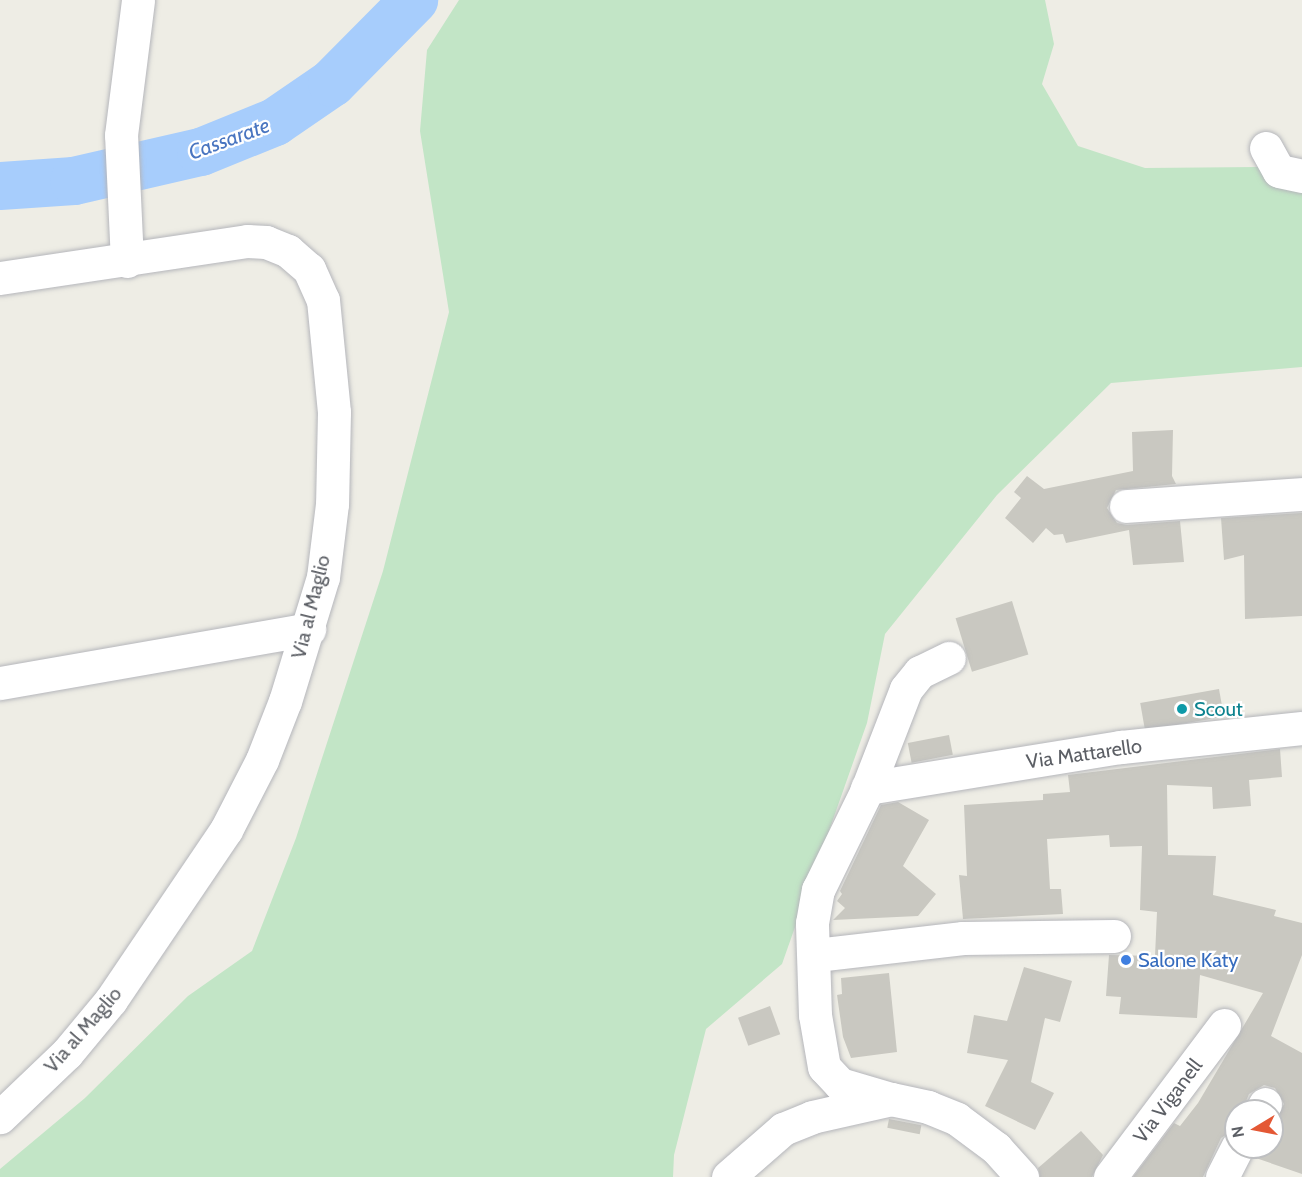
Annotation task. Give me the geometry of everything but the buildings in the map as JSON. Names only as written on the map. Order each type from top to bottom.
[{"type":"street","points":[[127,261],[126,191],[121,135],[138,0]]},
{"type":"street","points":[[1266,148],[1280,171],[1302,176]]},
{"type":"street","name":"Via al Maglio","points":[[0,278],[127,261],[248,241],[266,242],[288,251],[309,269],[323,300],[334,412],[332,504],[323,577],[309,629],[262,760],[220,840],[111,1000],[67,1053],[0,1117]]},
{"type":"street","points":[[1126,506],[1302,494]]},
{"type":"street","points":[[0,683],[309,629]]},
{"type":"street","points":[[949,658],[920,672],[906,689],[867,788],[818,890],[812,922],[816,954],[815,1015],[824,1067],[840,1084],[928,1107],[957,1119],[996,1148],[1022,1177]]},
{"type":"street","name":"Via Mattarello","points":[[867,788],[1121,747],[1302,728]]},
{"type":"street","points":[[816,954],[963,938],[1114,936]]},
{"type":"street","name":"Via Viganell","points":[[1110,1177],[1224,1025]]},
{"type":"street","points":[[728,1177],[783,1128],[812,1117],[891,1099]]},
{"type":"street","points":[[1222,1177],[1231,1159]]},
{"type":"green space","points":[[459,0],[1045,0],[1054,44],[1042,84],[1078,146],[1145,168],[1257,167],[1302,161],[1302,367],[1111,383],[997,495],[885,634],[867,723],[782,964],[706,1029],[674,1155],[673,1177],[0,1177],[0,1169],[85,1098],[188,996],[252,951],[296,838],[383,571],[449,312],[420,131],[427,50]]},
{"type":"waterway","name":"Cassarate","points":[[0,186],[74,181],[201,152],[275,122],[332,83],[414,0]]},
{"type":"place","name":"Scout","points":[[1182,709]]},
{"type":"place","name":"Salone Katy","points":[[1126,960]]}]
